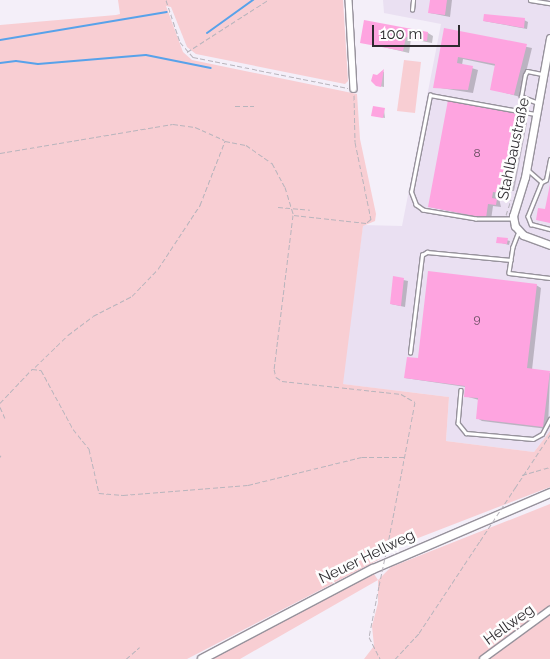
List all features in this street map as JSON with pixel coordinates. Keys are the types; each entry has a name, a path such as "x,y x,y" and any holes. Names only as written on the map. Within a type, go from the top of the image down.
{"main road":[{"name":"Neuer Hellweg","path":"202,659 373,569 550,493"}],"street":[{"path":"349,0 354,89"},
{"name":"Stahlbaustraße","path":"519,232 513,219 526,169 546,71 550,38"},
{"path":"519,232 550,245"},
{"name":"Hellweg","path":"483,659 550,610"}],"lane":[{"path":"412,10 413,0"},
{"path":"530,0 550,3"},
{"path":"538,104 523,100 521,97 524,75 528,71 546,71"},
{"path":"513,219 476,219 423,210 416,205 411,192 430,95 537,114"},
{"path":"550,159 546,180 542,182 528,216 531,224 550,229"},
{"path":"526,169 542,182"},
{"path":"519,232 509,273 550,278"},
{"path":"410,353 422,255 427,252 511,260"},
{"path":"461,390 458,423 466,433 533,439 542,434 550,419"}],"path":[{"path":"166,0 180,42 187,52 218,63 354,89 355,142 371,219 366,223 293,215"},
{"path":"187,52 268,0"},
{"path":"235,106 254,106"},
{"path":"0,153 173,124 195,127 225,141 246,145 272,163 292,208 293,215 274,351 275,375 282,381 401,394 411,399 416,408 369,637 380,659"},
{"path":"0,403 68,335 93,316 132,296 158,270 200,205 225,141"},
{"path":"278,207 310,210"},
{"path":"35,368 41,370 73,429 89,449 99,493 123,495 248,485 362,457 406,457"},
{"path":"0,407 5,418"},
{"path":"395,659 419,634 550,435"},
{"path":"522,475 550,467"},
{"path":"126,659 140,647"},
{"path":"374,659 377,656"}],"shaded area":[{"path":"118,0 343,0 348,81 345,84 196,54 187,47 171,7 166,6 183,52 192,60 357,94 360,139 376,214 375,221 363,226 343,384 449,397 446,441 534,452 550,431 550,487 382,552 380,559 187,659 0,659 0,25 116,15 120,14"},
{"path":"383,0 550,0 550,431 534,452 446,441 449,397 342,384 363,225 402,226 441,24 384,13"},
{"path":"404,60 421,62 415,113 397,111"},
{"path":"550,504 550,659 364,659 374,646 372,626 378,603 378,580 391,567"},
{"path":"374,574 378,580 240,659 212,659"}],"building":[{"path":"430,0 447,0 445,15 428,13"},
{"path":"484,14 525,18 524,28 483,21"},
{"path":"364,20 428,32 427,41 406,37 403,51 360,43"},
{"path":"444,28 527,44 514,95 490,90 495,64 458,57 457,63 473,66 468,90 433,88"},
{"path":"384,69 381,87 376,86 371,81 373,74 377,75"},
{"path":"448,100 519,113 518,118 522,119 509,189 506,189 505,194 493,192 492,198 497,199 496,205 488,204 486,218 428,207"},
{"path":"373,106 385,108 383,118 371,116"},
{"path":"550,184 550,223 536,220 538,208 545,209"},
{"path":"497,237 508,238 507,244 496,243"},
{"path":"428,271 537,284 527,368 550,371 543,427 476,419 478,398 464,397 465,386 404,378 407,357 418,358"},
{"path":"393,276 404,278 401,306 390,304"}],"waterway":[{"path":"207,33 253,0"},
{"path":"0,40 167,12"},
{"path":"0,63 16,61 38,64 146,55 211,68"}]}
